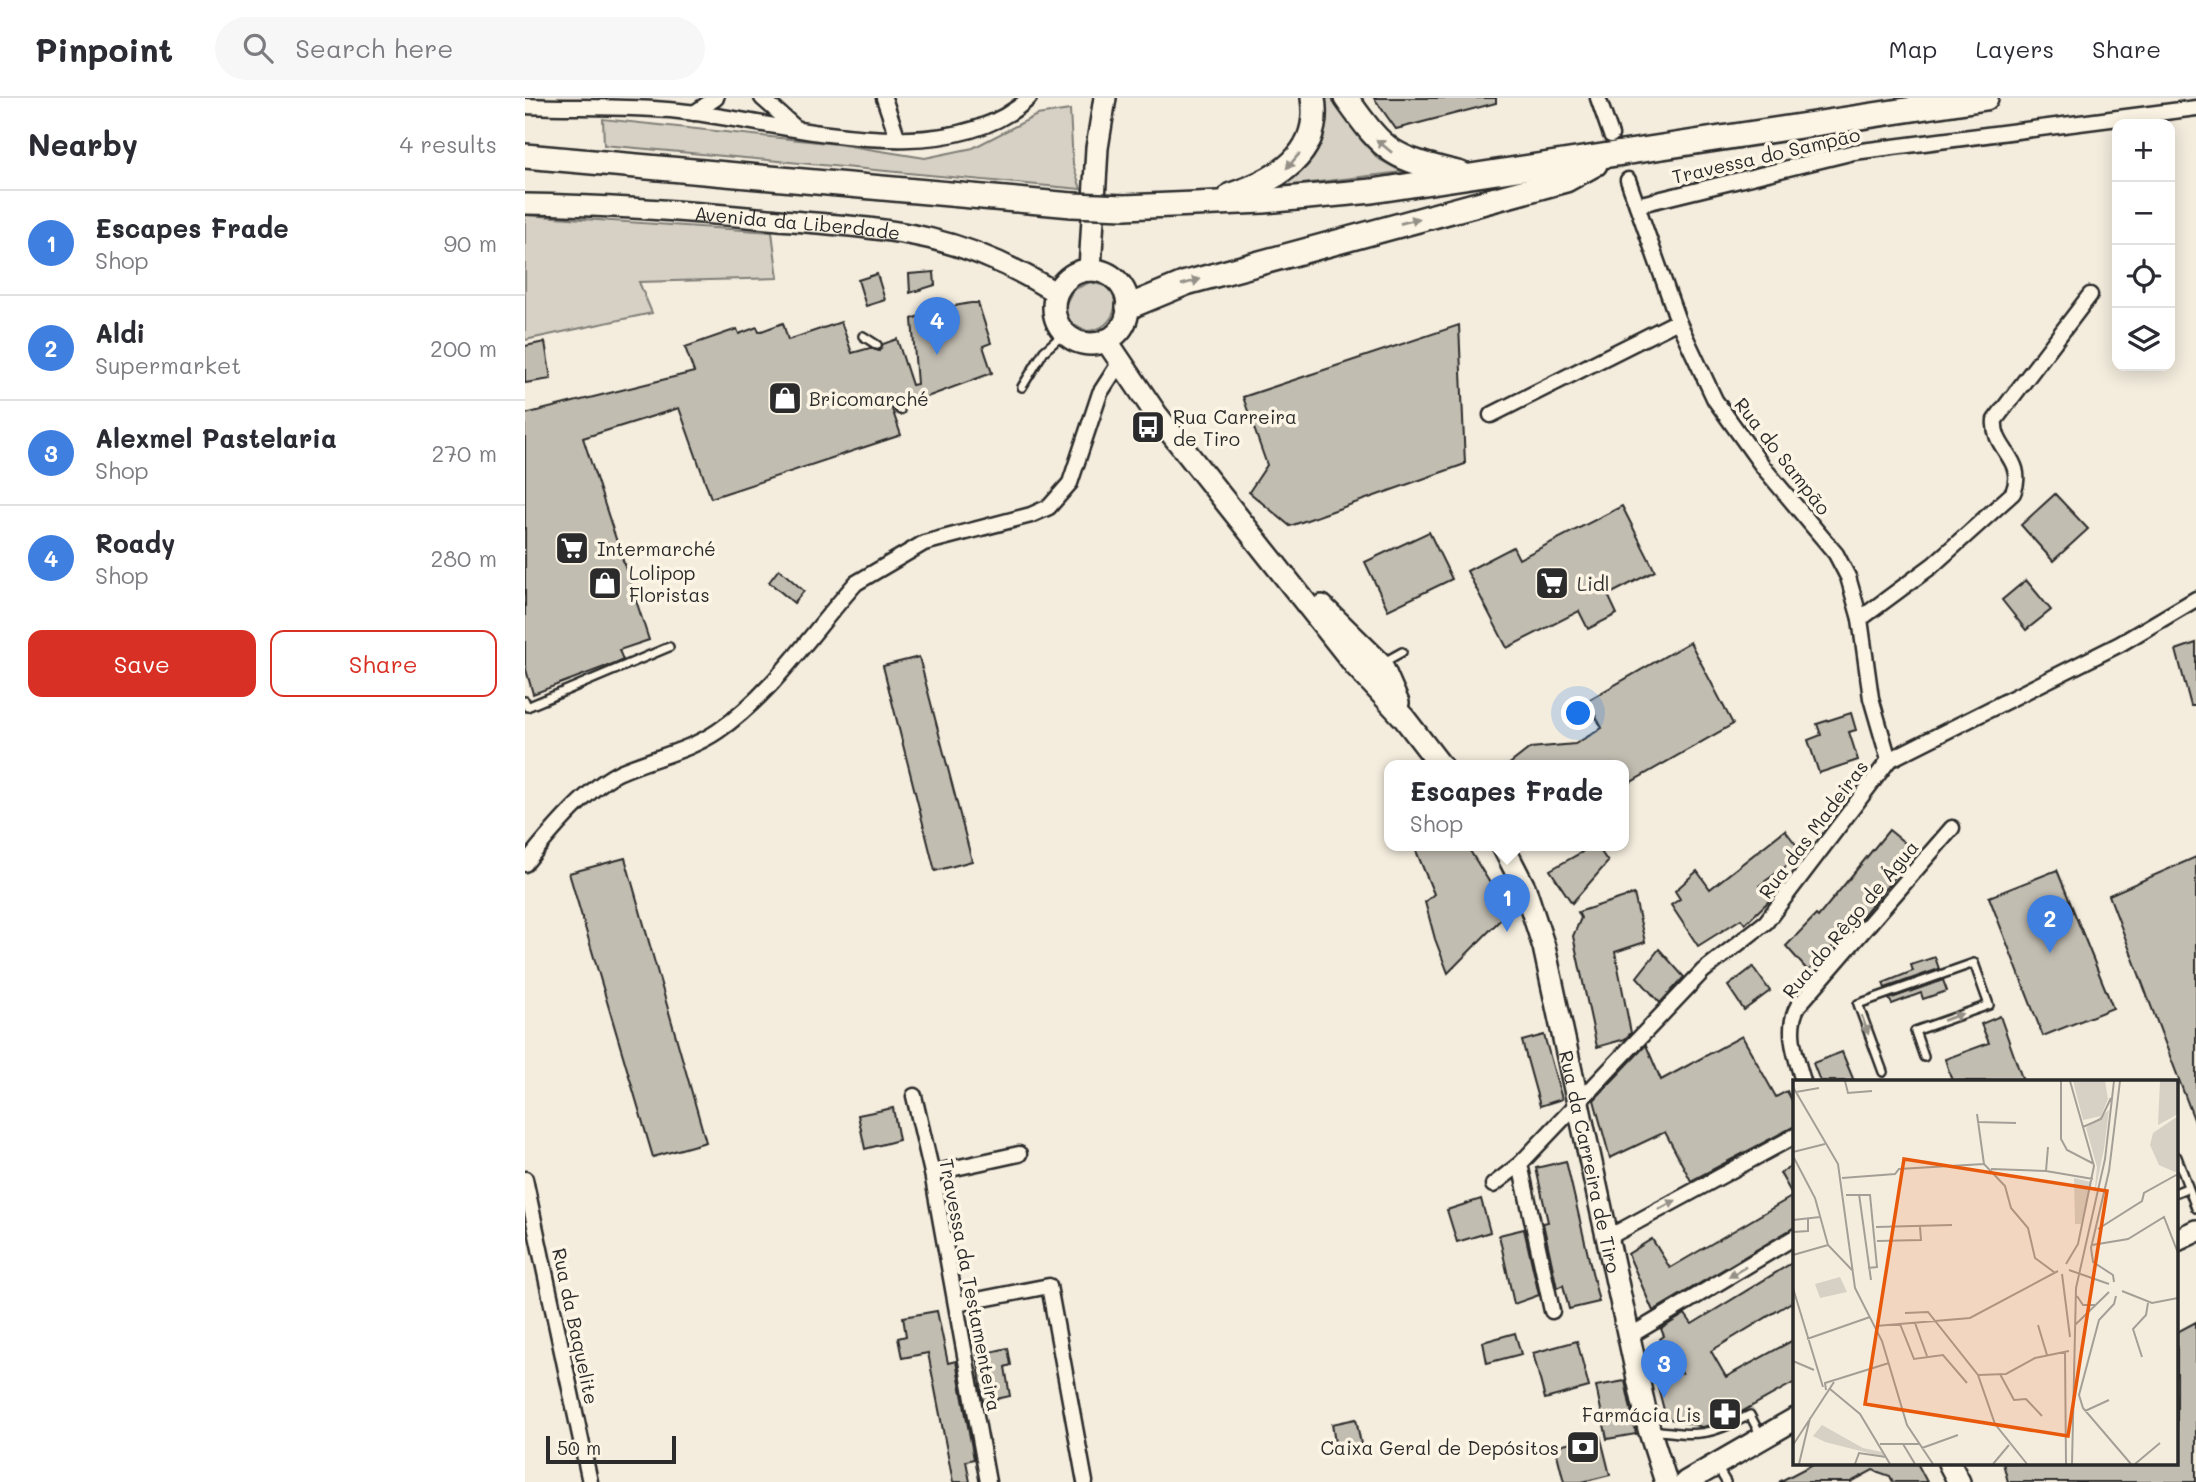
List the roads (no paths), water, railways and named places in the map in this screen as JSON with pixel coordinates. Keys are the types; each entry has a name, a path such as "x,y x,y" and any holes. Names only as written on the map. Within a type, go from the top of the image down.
{"main road":[{"path":"1090,270 1097,148 1105,98"},
{"path":"1202,205 1269,181 1289,167 1308,138 1313,98"},
{"path":"1346,98 1379,143 1394,154 1470,177"},
{"path":"525,156 1072,205 1202,205 1325,197 1470,177 1610,146 1986,98"},
{"path":"1128,307 1186,283 1566,180 1610,146"},
{"path":"1090,270 1100,271 1117,281 1123,289 1128,307 1124,323 1106,340 1089,344 1065,333 1055,314 1056,293 1066,279 1090,270"},
{"path":"1106,340 1156,414 1303,596 1355,665 1404,718 1436,760"},
{"path":"1303,596 1334,616 1381,664 1404,718"},
{"path":"1355,665 1371,668 1381,664"},
{"name":"Rua da Carreira de Tiro","path":"1506,851 1525,889 1537,923 1649,1429 1666,1482"},
{"path":"2179,1239 2196,1231"},
{"path":"1686,1482 1761,1436 1793,1420"},
{"path":"1950,1464 1959,1482"}],"street":[{"path":"694,113 716,98"},
{"path":"762,98 797,128"},
{"path":"884,98 898,139"},
{"path":"525,106 694,113 797,128 922,140 987,126 1013,114 1029,98"},
{"path":"1598,98 1610,146"},
{"name":"Travessa do Sampão","path":"1637,205 1854,152 2196,107"},
{"name":"Rua do Sampão","path":"1627,180 1678,321 1715,400 1763,467 1836,554 1848,577 1860,619 1871,698 1889,760"},
{"name":"Avenida da Liberdade","path":"525,204 658,208 910,232 991,256 1056,293"},
{"path":"1860,619 1933,565 2013,493 2019,479 2016,467 1997,435 1996,420 2090,295"},
{"path":"1491,415 1678,321"},
{"path":"525,864 601,783 618,773 694,743 736,717 789,664 850,589 868,574 923,543 1031,515 1049,507 1070,483 1100,393 1120,362"},
{"name":"Rua das Madeiras","path":"1493,1185 1520,1164 1703,971 1766,922 1889,760 2120,644 2196,599"},
{"name":"Rua do Rêgo de Água","path":"1803,1080 1792,1033 1792,1017 1798,1006 1952,828"},
{"name":"Travessa da Testamenteira","path":"914,1096 932,1173 988,1482"},
{"path":"1607,1238 1793,1137"},
{"path":"932,1173 1019,1154"},
{"path":"1520,1164 1552,1311"},
{"name":"Rua da Baquelite","path":"525,1179 590,1482"},
{"path":"1629,1337 1793,1238"},
{"path":"957,1304 1049,1286 1085,1482"}],"lane":[{"path":"1022,387 1044,351 1065,333"},
{"path":"863,336 877,345"},
{"path":"525,701 527,708 669,647"},
{"path":"1381,664 1402,652"},
{"path":"1883,1072 1858,1004 1974,963 1989,1005 1915,1031 1924,1058"},
{"path":"2179,1163 2196,1208"},
{"path":"2179,1191 2187,1188"},
{"path":"1649,1429 1697,1435 1713,1433 1750,1415 1761,1436"},
{"path":"1716,1463 1726,1482"}],"tunnel":[{"path":"1611,135 1628,180"}],"place":[{"name":"Roady","path":"937,355"},
{"name":"Bricomarché","path":"785,398"},
{"name":"Rua Carreira de Tiro","path":"1148,427"},
{"name":"Intermarché","path":"572,548"},
{"name":"Lolipop Floristas","path":"605,583"},
{"name":"Lidl","path":"1552,583"},
{"name":"Escapes Frade","path":"1507,932"},
{"name":"Aldi","path":"2050,953"},
{"name":"Alexmel Pastelaria","path":"1664,1398"},
{"name":"Farmácia Lis","path":"1725,1414"},
{"name":"Caixa Geral de Depósitos","path":"1583,1447"}]}
